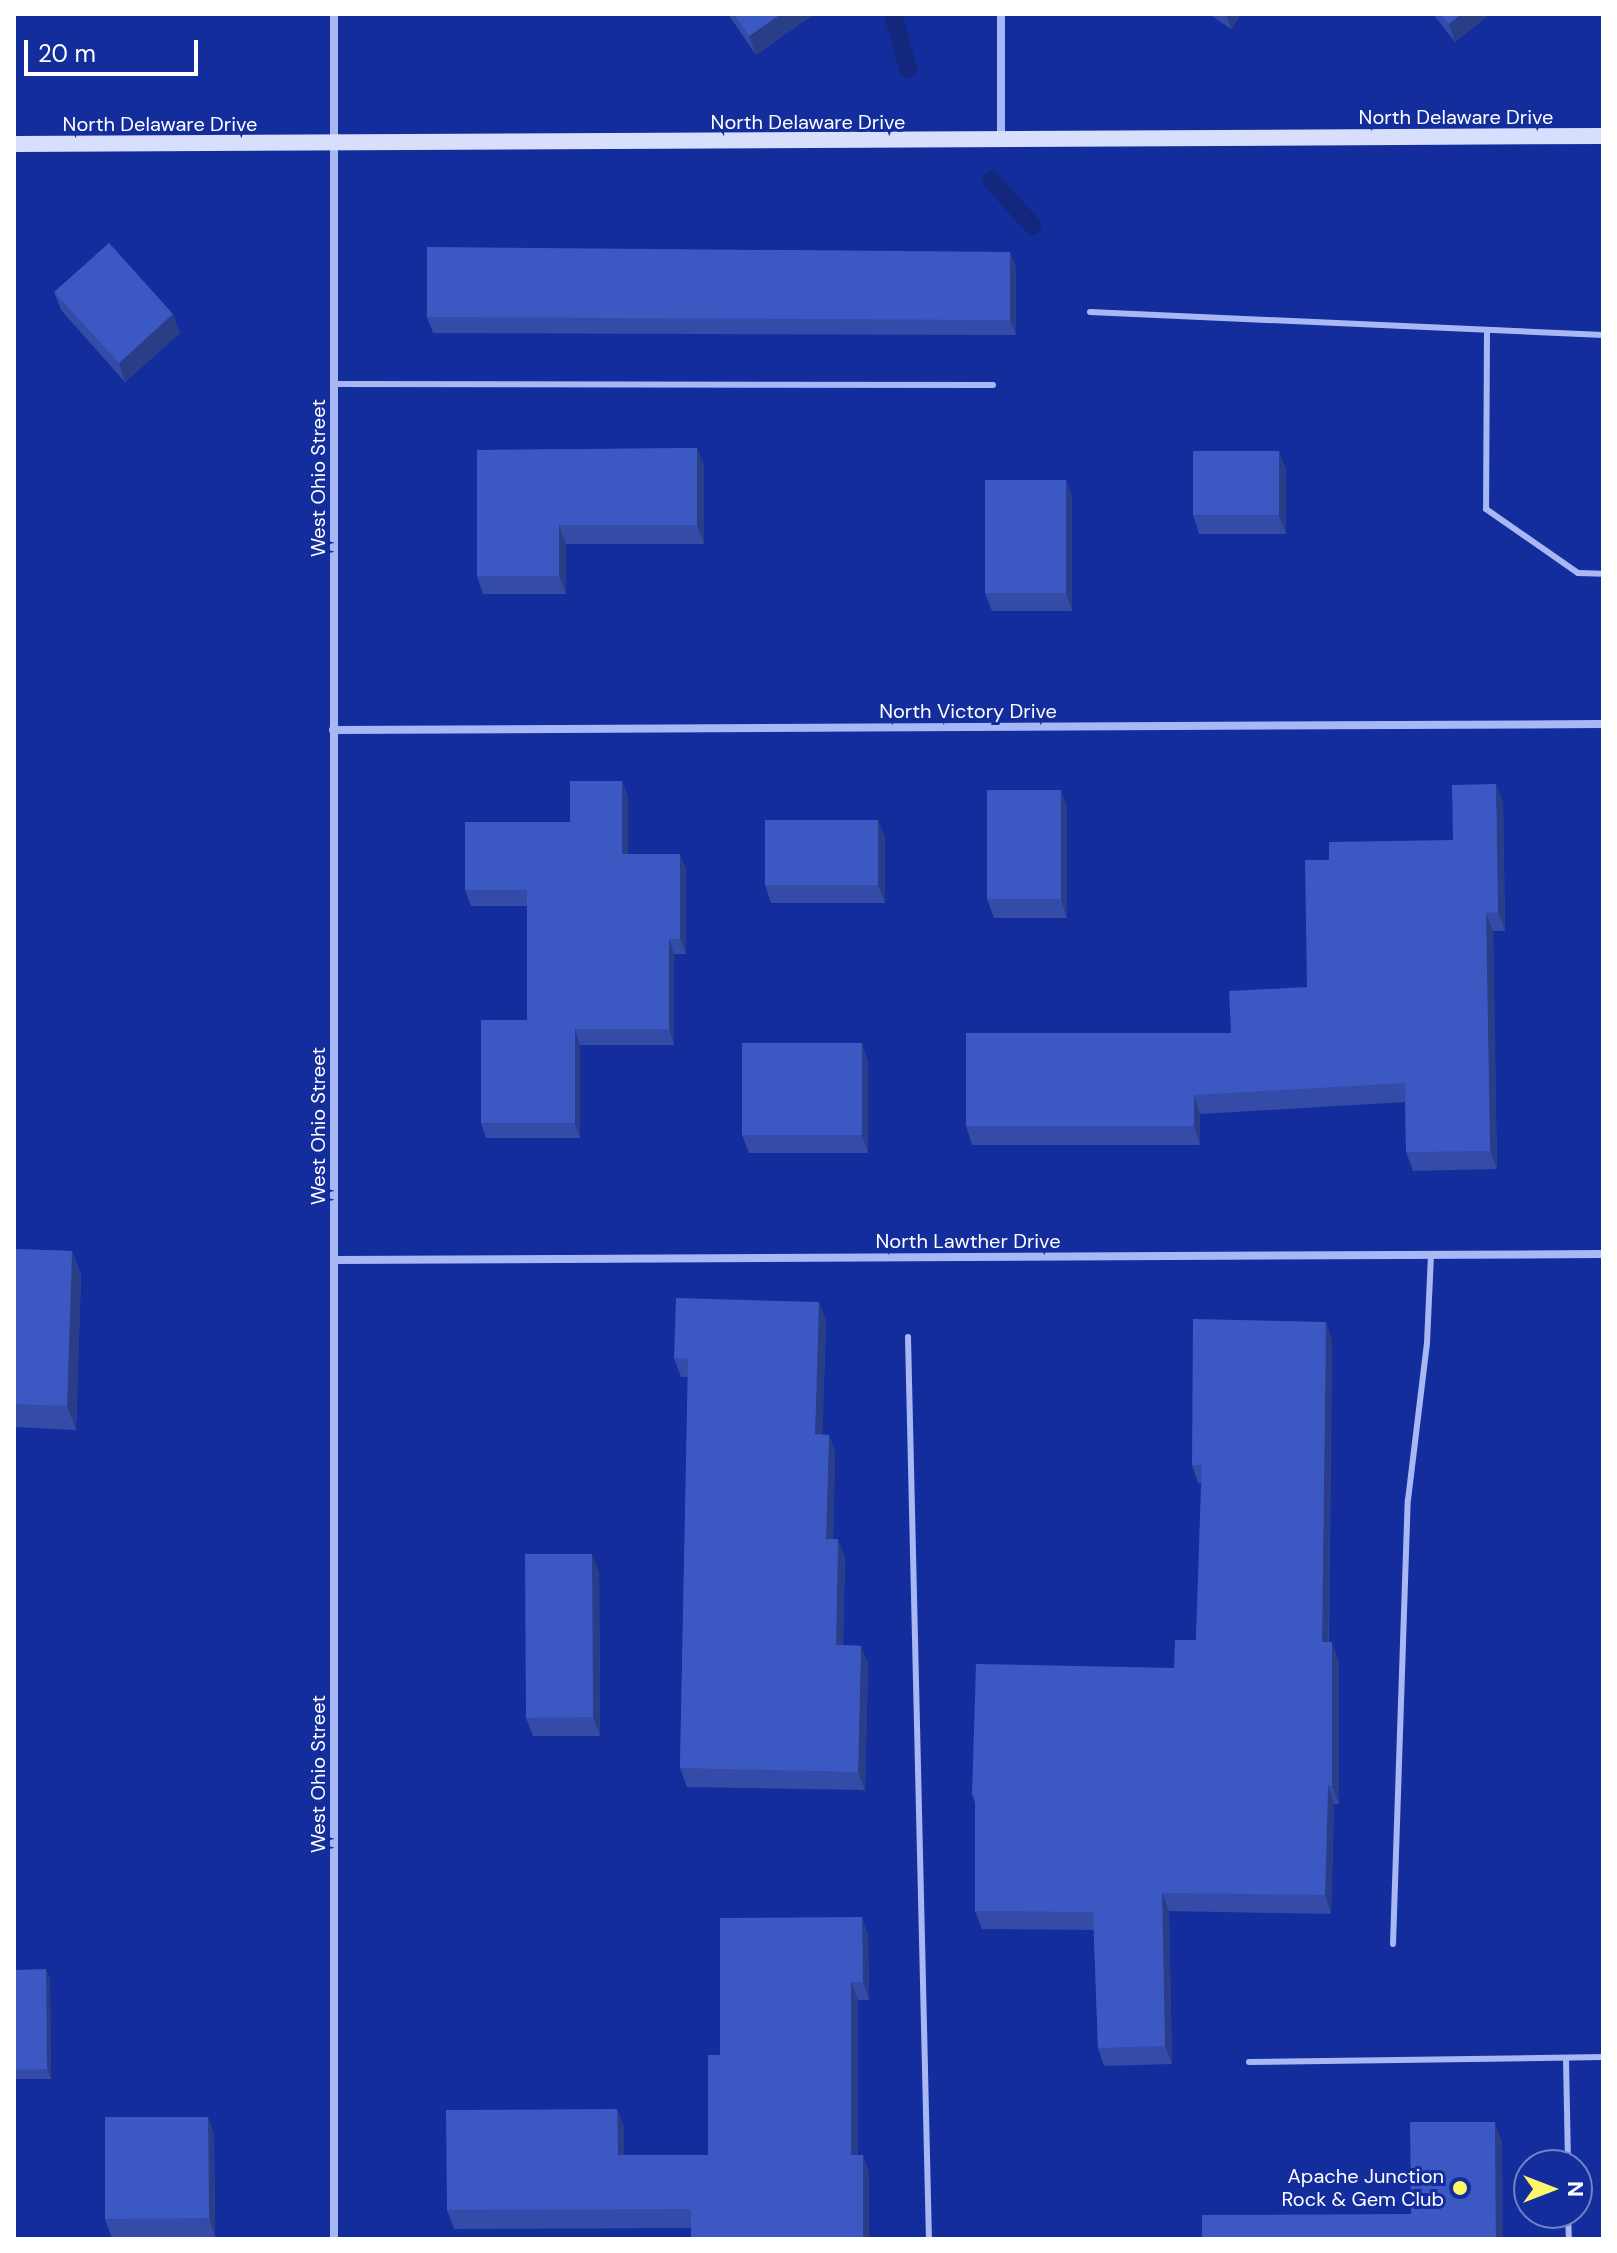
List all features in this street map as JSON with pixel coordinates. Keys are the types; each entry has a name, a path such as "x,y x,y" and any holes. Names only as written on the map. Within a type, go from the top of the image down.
{"street":[{"name":"West Ohio Street","path":"334,14 334,2239"},
{"path":"1001,14 1001,141"},
{"name":"North Delaware Drive","path":"14,144 1603,136"},
{"name":"North Victory Drive","path":"333,730 1603,724"},
{"name":"North Lawther Drive","path":"334,1260 1603,1254"}],"lane":[{"path":"1090,312 1603,335"},
{"path":"1487,330 1486,509 1578,573 1603,574"},
{"path":"334,384 993,385"},
{"path":"1393,1944 1408,1500 1427,1343 1431,1255"},
{"path":"908,1337 929,2239"},
{"path":"1249,2062 1603,2057"},
{"path":"1566,2058 1568,2149"}],"building":[{"path":"734,14 781,14 749,36"},
{"path":"1441,14 1461,14 1449,24"},
{"path":"109,243 173,314 119,363 54,292"},
{"path":"427,247 1010,252 1010,320 427,317"},
{"path":"697,448 697,525 559,525 559,576 477,576 477,450"},
{"path":"1193,451 1279,451 1279,515 1193,515"},
{"path":"985,480 1066,480 1066,593 985,593"},
{"path":"570,781 622,781 622,854 680,854 680,939 669,939 669,1029 575,1029 575,1123 481,1123 481,1020 527,1020 527,890 465,890 465,822 570,822"},
{"path":"1496,784 1498,912 1486,913 1490,1151 1406,1152 1405,1083 1194,1095 1194,1126 966,1126 966,1033 1231,1033 1229,991 1307,987 1305,860 1329,860 1329,842 1453,840 1452,785"},
{"path":"987,790 1061,790 1061,899 987,899"},
{"path":"765,820 878,820 878,885 765,885"},
{"path":"742,1043 862,1043 862,1135 742,1135"},
{"path":"14,1249 72,1251 67,1406 14,1404"},
{"path":"676,1298 819,1302 815,1434 829,1435 826,1539 838,1539 836,1645 861,1646 858,1772 680,1768 688,1359 674,1358"},
{"path":"1193,1319 1326,1322 1322,1642 1332,1642 1332,1786 1328,1785 1325,1895 1162,1893 1165,2046 1098,2048 1093,1912 975,1911 975,1795 972,1795 976,1664 1174,1668 1175,1640 1196,1640 1202,1465 1192,1465"},
{"path":"525,1554 592,1554 593,1717 526,1718"},
{"path":"862,1917 863,1982 851,1982 851,2155 863,2155 863,2239 691,2239 691,2209 447,2210 446,2110 617,2109 618,2155 708,2155 708,2055 720,2055 720,1918"},
{"path":"46,1969 47,2069 14,2070 14,1970"},
{"path":"105,2117 208,2117 209,2218 105,2219"},
{"path":"1410,2122 1495,2122 1496,2239 1202,2239 1202,2215 1411,2214"}],"waterway":[{"path":"893,14 908,69"},
{"path":"991,180 1033,226"}],"place":[{"name":"Apache Junction Rock & Gem Club","path":"1460,2188"}]}
